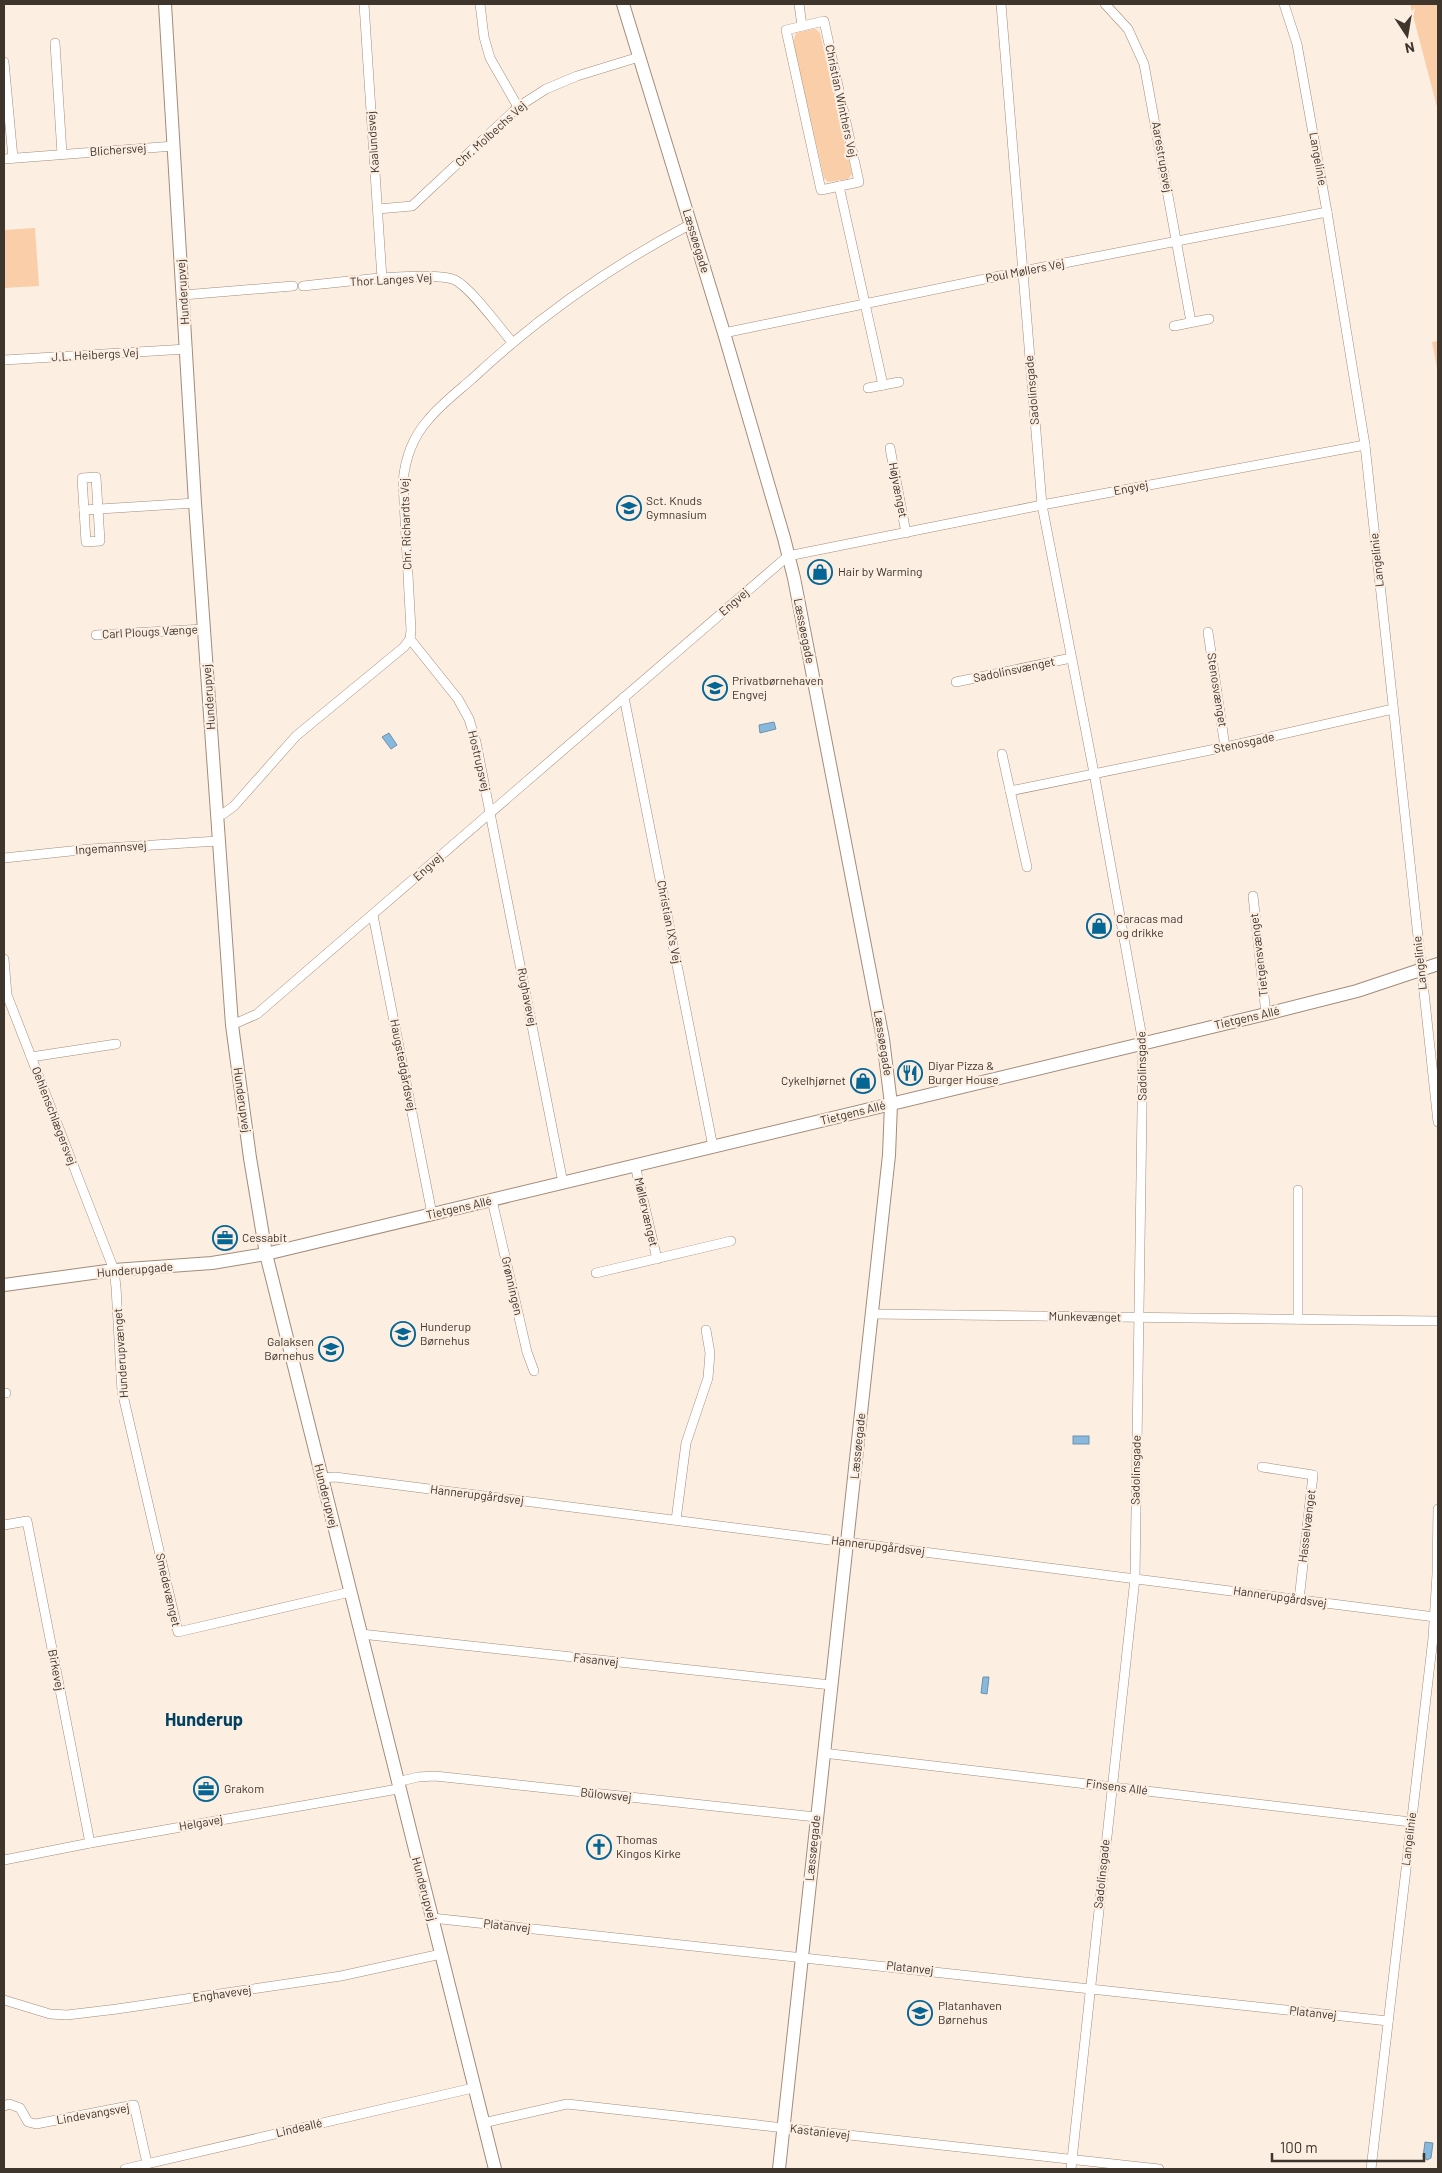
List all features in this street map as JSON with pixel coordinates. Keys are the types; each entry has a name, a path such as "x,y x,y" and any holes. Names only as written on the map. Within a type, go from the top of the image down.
{"street":[{"name":"Hunderupvej","path":"165,4 216,814 232,1025 248,1149 266,1254 397,1785 495,2169"},
{"name":"Kaalundsvej","path":"364,4 382,280"},
{"path":"480,4 484,37 490,58 518,108"},
{"name":"Læssøegade","path":"624,4 724,333 788,556 882,1030 891,1104 889,1155 848,1542 782,2127 779,2169"},
{"path":"799,4 802,26 786,30 821,190 839,186 883,385"},
{"name":"Sadolinsgade","path":"1001,4 1042,505 1094,773 1143,1043 1135,1578 1071,2165"},
{"name":"Aarestrupsvej","path":"1105,4 1128,29 1144,64 1191,322"},
{"name":"Langelinie","path":"1284,4 1297,44 1327,212 1364,445 1438,1122"},
{"name":"Christian Winthers Vej","path":"802,26 824,22 859,182 839,186"},
{"path":"54,43 62,154"},
{"name":"Chr. Molbechs Vej","path":"378,209 412,206 518,108 546,89 577,76 640,57"},
{"name":"Blichersvej","path":"4,62 9,159 174,146"},
{"name":"Poul Møllers Vej","path":"724,333 1022,271 1327,212"},
{"name":"Chr. Richardts Vej","path":"410,639 403,482 409,451 427,420 512,342 577,292 633,256 691,224"},
{"name":"Thor Langes Vej","path":"183,295 418,277 442,277 455,280 469,292 512,342"},
{"path":"1174,326 1209,319"},
{"name":"J.L. Heibergs Vej","path":"4,360 186,349"},
{"path":"868,388 899,382"},
{"name":"Engvej","path":"232,1025 257,1014 788,556 1042,505 1364,445"},
{"name":"Højvænget","path":"890,448 906,533"},
{"path":"96,477 98,509 100,541 86,542 82,478 96,477"},
{"path":"84,510 195,503"},
{"name":"Carl Plougs Vænge","path":"96,635 204,629"},
{"name":"Stenosvænget","path":"1208,632 1226,747"},
{"path":"216,814 223,814 241,800 296,736 404,647 410,639"},
{"name":"Hostrupsvej","path":"410,639 458,699 469,719 476,742 490,812"},
{"name":"Sadolinsvænget","path":"956,682 1071,658"},
{"name":"Christian IX's Vej","path":"624,697 713,1147"},
{"name":"Stenosgade","path":"1094,773 1226,747 1393,709"},
{"path":"1002,754 1026,867"},
{"path":"1010,791 1094,773"},
{"name":"Rughavevej","path":"490,812 563,1183"},
{"name":"Ingemannsvej","path":"4,858 90,849 218,841"},
{"name":"Tietgensvænget","path":"1253,896 1266,1014"},
{"name":"Haugstedgårdsvej","path":"374,915 432,1214"},
{"name":"Oehlenschlægersvej","path":"4,959 6,996 114,1270"},
{"name":"Tietgens Allé","path":"266,1254 1266,1014 1357,991 1438,964"},
{"path":"31,1057 116,1044"},
{"name":"Møllervænget","path":"635,1165 657,1259"},
{"path":"1298,1190 1298,1319"},
{"name":"Grønningen","path":"492,1200 527,1352 534,1371"},
{"name":"Møllervænget","path":"596,1273 731,1241"},
{"name":"Hunderupgade","path":"4,1285 114,1270 212,1263 266,1254"},
{"name":"Hunderupvænget","path":"114,1270 122,1391 132,1435"},
{"name":"Munkevænget","path":"872,1314 1438,1321"},
{"path":"676,1520 686,1444 708,1378 710,1354 706,1330"},
{"name":"Smedevænget","path":"132,1435 178,1632 350,1592"},
{"name":"Hasselvænget","path":"1262,1467 1313,1475 1299,1600"},
{"name":"Hannerupgårdsvej","path":"322,1478 335,1477 1435,1617"},
{"name":"Langelinie","path":"1371,2169 1435,1617 1438,1509"},
{"name":"Birkevej","path":"4,1525 27,1521 90,1843"},
{"name":"Fasanvej","path":"360,1634 831,1685"},
{"name":"Finsens Allé","path":"823,1753 1411,1822"},
{"name":"Bülowsvej","path":"397,1785 418,1777 435,1776 816,1818"},
{"name":"Helgavej","path":"4,1860 397,1785"},
{"name":"Platanvej","path":"432,1918 1388,2021"},
{"name":"Enghavevej","path":"4,2000 50,2014 67,2015 341,1976 441,1954"},
{"name":"Lindeallé","path":"125,2169 473,2088"},
{"name":"Lindevangsvej","path":"4,2106 9,2104 20,2108 28,2122 36,2124 134,2105 148,2163"},
{"name":"Kastanievej","path":"483,2122 567,2104 782,2127 1071,2165 1159,2169"}],"shaded area":[{"path":"1410,4 1438,4 1438,111"},
{"path":"813,29 820,33 852,174 848,179 828,182 824,178 793,42 796,33"},
{"path":"35,228 39,286 4,288 4,230"},
{"path":"1438,341 1438,373 1432,342"}],"water":[{"path":"774,722 776,729 760,733 759,725"},
{"path":"389,733 397,745 391,749 382,737"},
{"path":"1073,1436 1089,1436 1089,1444 1073,1444"},
{"path":"983,1677 989,1677 987,1694 981,1693"},
{"path":"1425,2142 1433,2143 1431,2158 1427,2160 1423,2157"}],"place":[{"name":"Sct. Knuds Gymnasium","path":"629,508"},
{"name":"Hair by Warming","path":"820,572"},
{"name":"Privatbørnehaven Engvej","path":"715,688"},
{"name":"Caracas mad og drikke","path":"1099,926"},
{"name":"Diyar Pizza & Burger House","path":"910,1073"},
{"name":"Cykelhjørnet","path":"863,1081"},
{"name":"Cessabit","path":"225,1238"},
{"name":"Hunderup Børnehus","path":"403,1334"},
{"name":"Galaksen Børnehus","path":"331,1349"},
{"name":"Grakom","path":"206,1789"},
{"name":"Thomas Kingos Kirke","path":"599,1847"},
{"name":"Platanhaven Børnehus","path":"920,2013"}],"district":[{"name":"Hunderup","path":"204,1720"}]}
